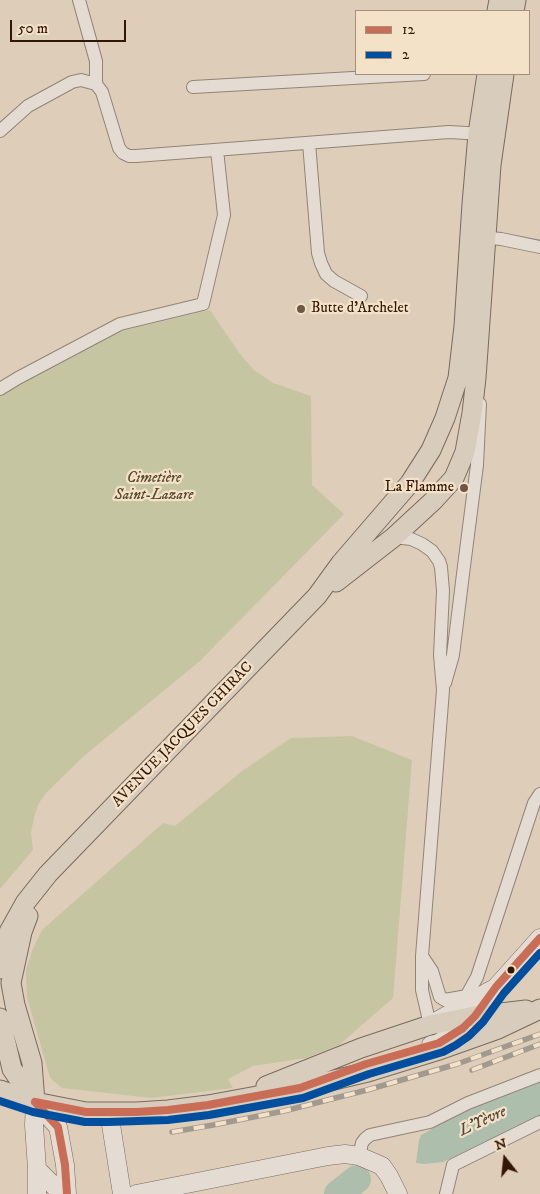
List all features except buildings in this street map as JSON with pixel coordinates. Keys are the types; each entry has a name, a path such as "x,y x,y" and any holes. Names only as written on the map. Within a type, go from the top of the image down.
{"main road":[{"path":"477,237 486,135 496,75"},
{"name":"AVENUE JACQUES CHIRAC","path":"317,596 394,537 434,500 454,478 465,452 476,378 480,327 477,237"},
{"name":"AVENUE JACQUES CHIRAC","path":"35,1102 32,1063 3,968 5,941 10,930 25,903 48,874 317,596 341,563 410,483 431,450 445,418 458,378 477,237"},
{"path":"226,1102 361,1048 430,1025 468,1006 540,1009"},
{"path":"0,1090 35,1102 86,1112 168,1110 226,1102 300,1088 368,1072 436,1052 498,1029 540,1009"},
{"path":"0,1018 12,1069 35,1102"},
{"path":"0,1104 35,1102"}],"street":[{"path":"79,0 96,61 96,84 106,102 119,148 129,156 449,132 470,132 486,135"},
{"path":"193,87 406,75"},
{"path":"0,131 28,106 72,82 81,80 96,84"},
{"path":"309,143 318,253 321,263 326,274 334,281 361,296"},
{"path":"0,389 120,324 203,304 224,215 216,150"},
{"path":"477,237 501,239 540,247"},
{"path":"443,690 454,655 477,465 481,407 476,378"},
{"path":"394,537 412,539 422,544 432,552 441,567 440,654 443,690 422,956 422,990 430,1025"},
{"path":"442,591 461,592"},
{"path":"300,1088 366,1064 439,1043 463,1028 468,1006 534,803 540,794"},
{"path":"422,956 432,971 440,997 468,1006 496,987 540,938"},
{"path":"424,1001 440,997"},
{"path":"359,1156 362,1143 370,1135 430,1122 468,1103 540,1075"},
{"path":"35,1102 36,1194"},
{"path":"35,1102 58,1127 65,1166 64,1191"},
{"path":"109,1112 120,1186"},
{"path":"446,1194 453,1165 540,1122"},
{"path":"136,1194 345,1154 359,1156 382,1166 398,1194"},
{"path":"37,1169 64,1191"}],"green space":[{"name":"Cimetière Saint-Lazare","path":"210,310 240,354 254,370 273,383 311,396 312,485 344,514 200,661 84,756 47,792 39,803 34,817 31,833 33,850 0,889 0,395 47,368 122,331"},
{"path":"352,736 412,760 393,998 339,1045 306,1058 253,1066 228,1079 233,1088 151,1098 62,1088 50,1078 27,997 26,970 33,948 42,930 163,823 175,826 242,771 291,738"}],"water":[{"path":"540,1080 540,1115 443,1162 416,1163 421,1135 470,1108"}],"waterway":[{"name":"L'Yèvre","path":"338,1194 357,1179"}],"railway":[{"path":"172,1132 284,1111 367,1090 457,1064 540,1034"},
{"path":"472,1070 540,1044"}],"transit line":[{"name":"12","path":"35,1102 86,1112 137,1112 208,1105 300,1088 366,1064 439,1043 463,1028 475,1016 496,987 540,938"},
{"name":"2","path":"0,1101 33,1112 85,1122 109,1122 168,1120 209,1115 303,1098 369,1074 443,1052 456,1045 469,1036 483,1022 504,993 540,953"},
{"name":"12","path":"35,1102 58,1127 65,1165 67,1194"}],"place":[{"name":"Butte d'Archelet","path":"301,309"},
{"name":"La Flamme","path":"464,488"}]}
